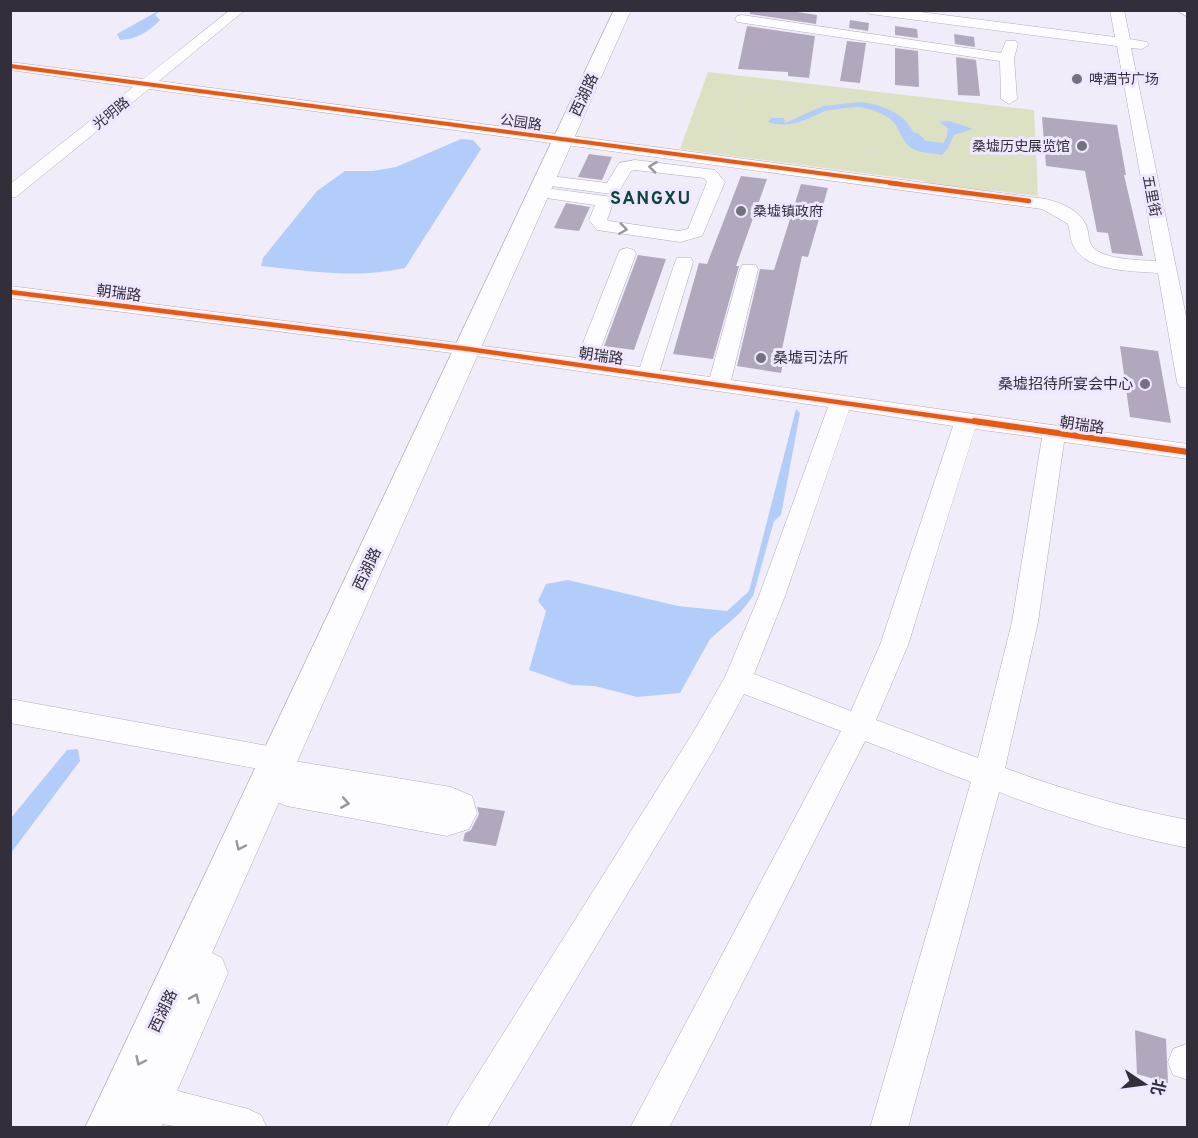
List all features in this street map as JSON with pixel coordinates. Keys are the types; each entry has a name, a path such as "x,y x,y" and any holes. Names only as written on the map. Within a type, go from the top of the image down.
{"main road":[{"name":"西湖路","path":"476,350 556,188 570,141 623,10"},
{"name":"西湖路","path":"142,1115 287,776 476,350 570,141 633,10"},
{"name":"西湖路","path":"109,1128 287,776"}],"street":[{"name":"光明路","path":"10,193 239,10"},
{"path":"870,10 1142,45"},
{"name":"五里街","path":"1117,10 1188,382"},
{"path":"742,19 836,26 1007,58"},
{"path":"1009,99 1007,58 1016,29"},
{"name":"公园路","path":"10,66 1029,201 1046,204 1066,213 1077,224 1078,239 1086,252 1106,261 1166,268"},
{"path":"634,165 709,174 716,182 696,232 680,237 603,226 598,220 605,201 556,188 612,189 625,167 634,165"},
{"path":"584,366 627,254"},
{"path":"648,375 684,262"},
{"path":"719,385 749,269"},
{"name":"朝瑞路","path":"10,292 476,350 841,402 958,412 1054,433 1188,452"},
{"path":"465,1128 704,740 738,680 772,596 841,402"},
{"path":"649,1128 859,725 894,645 958,412"},
{"path":"889,1128 988,776 1025,622 1054,433"},
{"path":"738,680 859,725 906,746 1043,796 1152,827 1188,834"},
{"path":"10,711 287,776"},
{"path":"142,1115 248,1128"}],"path":[{"path":"826,175 835,146 788,143 769,145 746,143 728,137 722,131 725,119 738,105 737,97 740,92 754,87 774,89 821,100 883,98 927,112 960,114 1002,123 1017,132 1020,159 1012,166 996,168 953,165 927,159 908,160 861,149 854,178"}],"green space":[{"path":"708,72 1034,110 1038,196 991,190 990,194 925,185 925,181 680,149"}],"water":[{"path":"160,11 155,15 160,20 151,28 137,36 120,40 117,34"},
{"path":"860,102 883,107 898,115 913,132 926,141 943,143 947,137 948,128 939,122 950,121 973,129 954,135 942,155 913,149 905,142 892,121 878,112 861,107 827,111 791,124 768,122 771,118 784,118 785,123 823,106"},
{"path":"461,139 473,140 481,149 405,268 351,274 261,266 263,258 317,191 345,171 373,171 396,167"},
{"path":"796,409 800,413 781,515 774,521 753,596 740,613 710,639 680,693 637,697 595,686 572,685 529,670 546,611 538,601 546,584 568,580 678,606 727,611 749,591"},
{"path":"78,749 80,761 11,853 11,818 67,750"}],"building":[{"path":"750,10 784,10 817,15 816,24 750,14"},
{"path":"850,20 869,23 868,31 849,28"},
{"path":"747,26 815,36 809,78 788,76 788,72 738,69"},
{"path":"895,26 917,29 918,38 895,35"},
{"path":"954,34 974,37 975,47 955,44"},
{"path":"847,41 866,43 860,83 840,81"},
{"path":"895,48 918,51 919,87 895,85"},
{"path":"956,57 976,60 980,96 958,95"},
{"path":"1042,117 1117,125 1126,175 1124,175 1143,256 1112,253 1108,233 1097,232 1085,171 1046,166"},
{"path":"589,154 612,157 602,180 578,177"},
{"path":"741,176 767,179 736,266 739,266 713,359 673,354 699,263 707,264"},
{"path":"801,184 828,188 808,257 802,256 782,349 786,349 781,373 737,366 760,269 774,270"},
{"path":"566,203 590,207 579,231 554,228"},
{"path":"638,255 666,259 634,350 604,346"},
{"name":"桑墟招待所宴会中心","path":"1120,346 1158,351 1171,423 1130,417"},
{"path":"477,807 505,811 496,846 463,841 465,833 471,830 479,814"},
{"path":"1135,1030 1166,1039 1168,1083 1137,1074"}],"cycle path":[{"path":"10,66 1029,201"},
{"path":"10,292 468,349 1188,452"}],"place":[{"name":"啤酒节广场","path":"1077,79"},
{"name":"桑墟历史展览馆","path":"1082,146"},
{"name":"桑墟镇政府","path":"741,211"},
{"name":"桑墟司法所","path":"761,358"},
{"name":"桑墟招待所宴会中心","path":"1145,384"}],"district":[{"name":"SANGXU","path":"651,198"}]}
